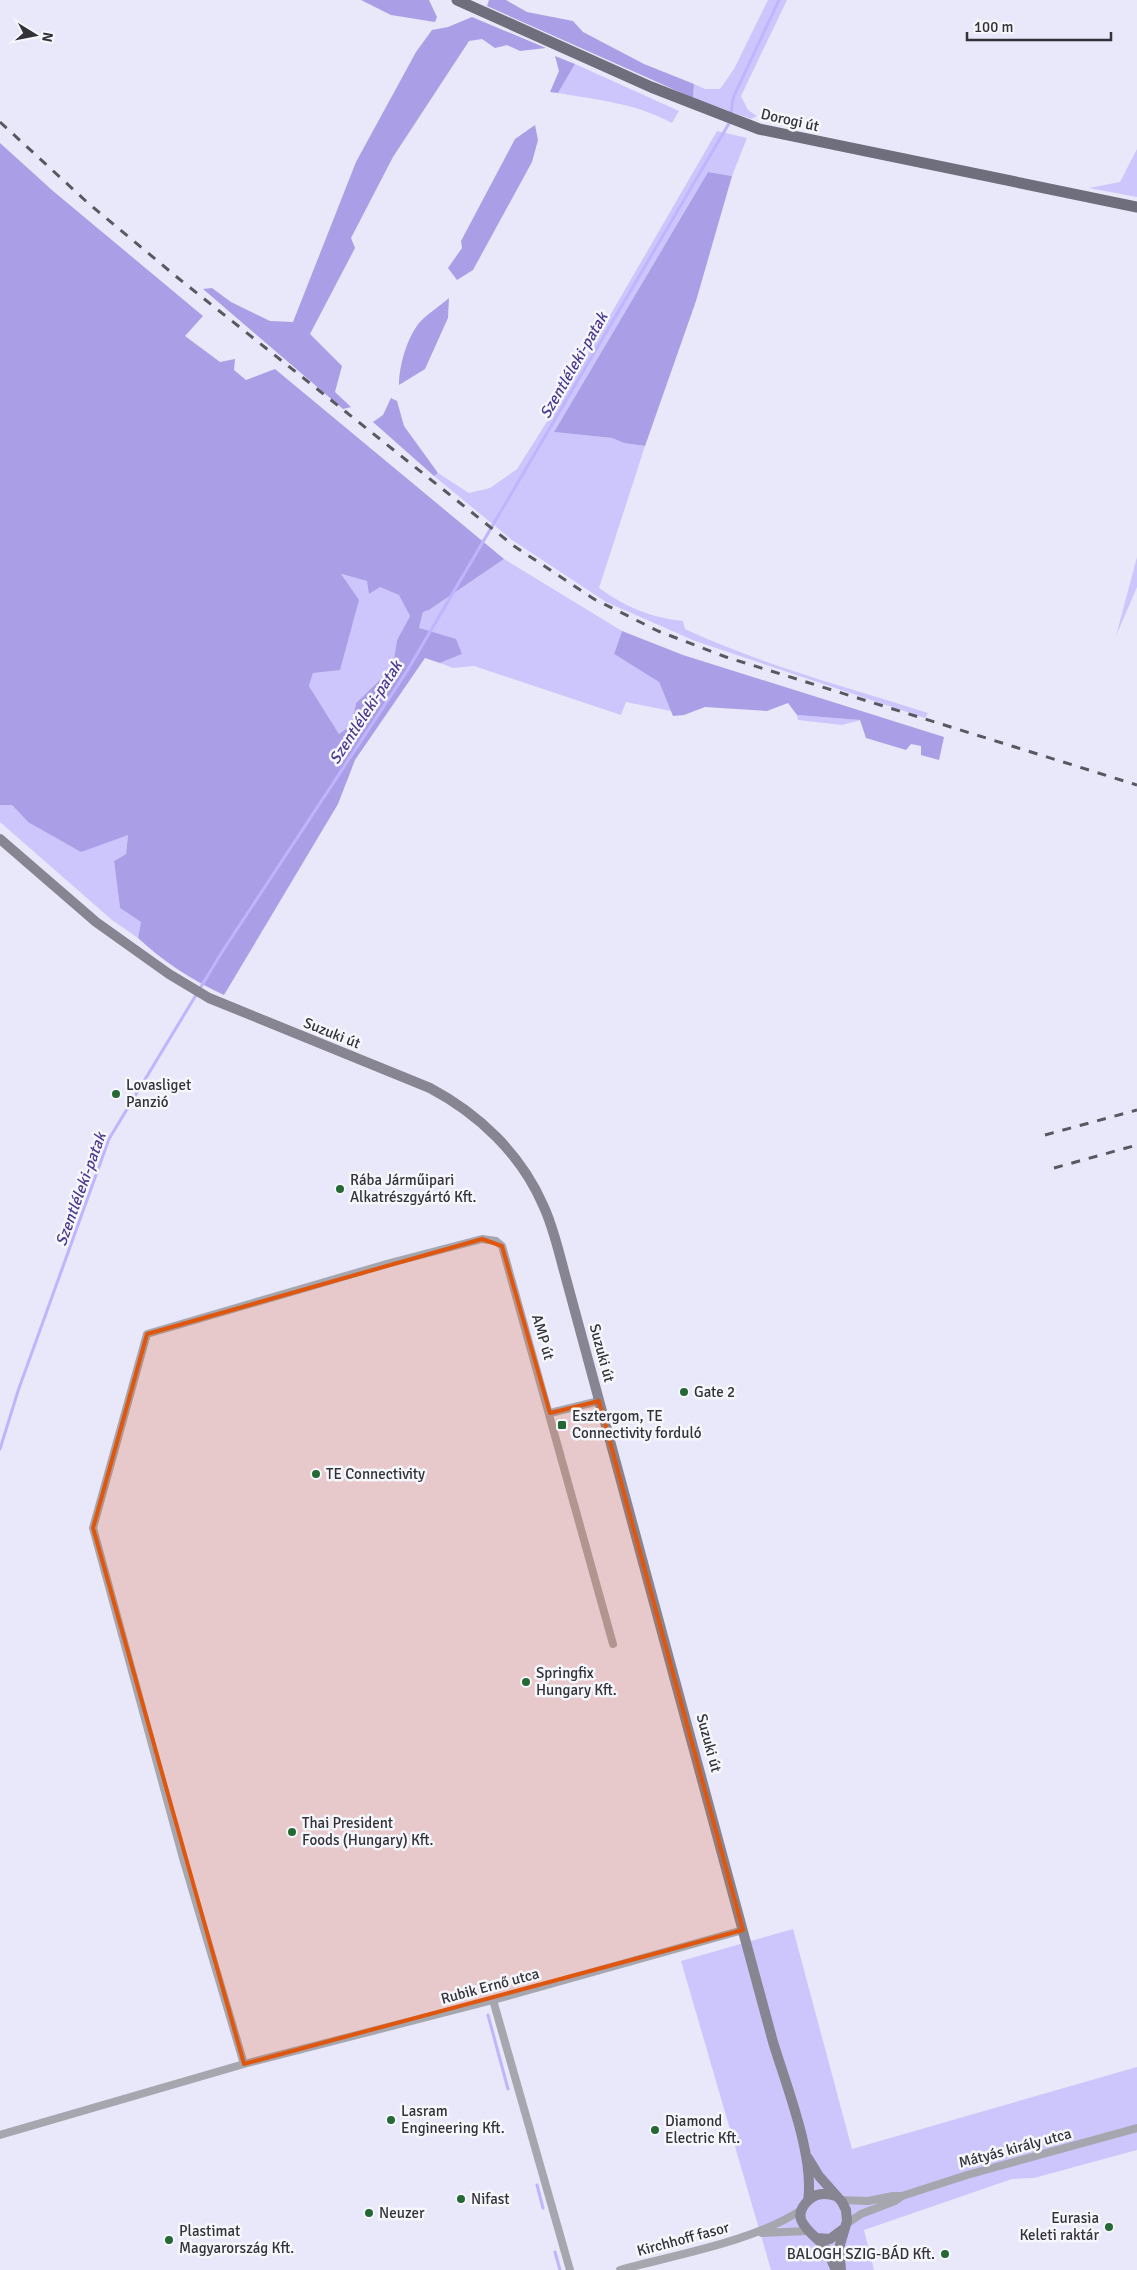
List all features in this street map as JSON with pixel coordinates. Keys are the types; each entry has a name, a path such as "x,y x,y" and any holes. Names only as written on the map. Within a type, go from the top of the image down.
{"main road":[{"name":"Dorogi út","path":"457,0 651,87 735,121 783,135 1137,207"},
{"name":"Suzuki út","path":"0,839 96,922 188,985 209,998 430,1088 462,1107 498,1139 526,1172 544,1207 600,1401 805,2153"},
{"path":"805,2153 819,2176 846,2210 839,2254 841,2270"},
{"path":"805,2153 810,2184 802,2220 807,2231 826,2248 836,2270"},
{"path":"805,2205 820,2194 838,2198"},
{"path":"817,2238 830,2238 844,2228"}],"street":[{"name":"AMP út","path":"244,2064 183,1858 93,1528 147,1334 367,1270 482,1239 496,1241 502,1246 613,1644"},
{"path":"550,1413 600,1401"},
{"name":"Rubik Ernő utca","path":"0,2136 244,2064 493,2000 743,1930"},
{"path":"493,2000 570,2270"},
{"name":"Mátyás király utca","path":"838,2198 868,2201 902,2196 968,2175 1137,2128"},
{"name":"Mátyás király utca","path":"844,2228 860,2214 895,2201 902,2196"},
{"name":"Kirchhoff fasor","path":"620,2270 753,2234 788,2219 805,2205"},
{"name":"Kirchhoff fasor","path":"753,2234 788,2230 807,2231"}],"highlighted area":[{"path":"482,1239 502,1246 550,1413 599,1401 743,1930 244,2064 93,1528 147,1334"}],"shaded area":[{"path":"361,0 429,0 437,17 435,22 391,15"},
{"path":"489,0 506,0 527,12 573,21 583,32 644,64 694,84 693,98 487,6"},
{"path":"768,0 787,0 741,96 748,110 757,116 751,119 693,98 694,84 705,89 720,89 734,69"},
{"path":"472,17 546,48 520,51 507,45 495,48 482,39 469,41 393,157 351,238 355,248 310,334 342,366 335,392 351,407 343,409 203,289 212,288 231,302 270,321 293,322 356,162 416,52 432,30 448,27"},
{"path":"555,56 575,64 558,93 550,92 559,71"},
{"path":"575,64 679,111 672,123 658,116 630,107 602,100 558,93"},
{"path":"535,125 538,140 532,162 473,270 457,280 448,268 462,248 461,241 515,139"},
{"path":"717,131 747,138 732,176 708,172 554,432 612,438 624,443 645,446 599,588 619,601 639,610 672,620 683,621 685,629 744,654 928,713 925,718 695,641 606,602 512,540 434,476 438,473 469,493 490,488 517,469 565,393"},
{"path":"0,143 53,191 203,316 185,336 220,362 235,359 234,370 246,380 275,369 504,559 429,610 423,612 419,628 456,639 462,654 440,663 425,658 355,760 338,804 224,995 179,970 148,947 138,938 141,922 120,908 114,861 126,854 128,835 81,852 28,822 12,805 0,805","holes":["341,574 367,581 369,594 380,587 399,595 410,616 397,640 394,659 382,678 356,703 352,724 339,734 309,686 313,673 340,670 359,600"]},
{"path":"1137,149 1137,197 1089,188 1120,182"},
{"path":"708,172 732,176 696,301 645,446 624,443 612,438 554,432"},
{"path":"449,298 448,318 425,369 399,385 404,352 415,329 422,320"},
{"path":"391,398 397,401 404,426 438,473 434,476 373,422 383,415"},
{"path":"1137,557 1137,587 1116,636"},
{"path":"504,559 622,631 614,654 659,682 671,711 626,702 621,715 474,666 453,668 440,663 462,654 419,628 423,612 429,610"},
{"path":"340,574 367,581 400,595 410,616 397,640 394,659 382,678 356,703 352,724 339,734 309,686"},
{"path":"622,631 683,655 944,737 939,760 921,755 921,746 911,744 906,750 866,738 860,720 797,715 788,703 767,711 705,707 684,715 673,716 659,682 614,654"},
{"path":"797,715 861,720 842,725 798,720"},
{"path":"0,805 12,805 28,822 128,835 126,854 114,861 120,908 141,922 138,938 112,920 0,822"},
{"path":"793,1929 852,2149 1137,2067 1137,2150 1034,2178 1012,2179 864,2230 874,2270 771,2270 681,1961"}],"waterway":[{"name":"Szentléleki-patak","path":"731,114 733,98 779,0"},
{"name":"Szentléleki-patak","path":"0,1449 18,1391 109,1139 222,952 407,671 731,120"},
{"path":"488,2015 508,2089"},
{"path":"537,2185 543,2208"},
{"path":"555,2252 560,2270"}],"railway":[{"path":"0,122 88,203 178,278 514,546 594,599 658,631 726,657 1137,785"},
{"path":"1045,1135 1137,1110"},
{"path":"1054,1168 1137,1145"}],"place":[{"name":"Lovasliget Panzió","path":"116,1094"},
{"name":"Rába Járműipari Alkatrészgyártó Kft.","path":"340,1189"},
{"name":"Gate 2","path":"684,1392"},
{"name":"Esztergom, TE Connectivity forduló","path":"562,1425"},
{"name":"TE Connectivity","path":"316,1474"},
{"name":"Springfix Hungary Kft.","path":"526,1682"},
{"name":"Thai President Foods (Hungary) Kft.","path":"292,1832"},
{"name":"Lasram Engineering Kft.","path":"391,2120"},
{"name":"Diamond Electric Kft.","path":"655,2130"},
{"name":"Nifast","path":"461,2199"},
{"name":"Neuzer","path":"369,2213"},
{"name":"Eurasia Keleti raktár","path":"1109,2227"},
{"name":"Plastimat Magyarország Kft.","path":"169,2240"},
{"name":"BALOGH SZIG-BÁD Kft.","path":"945,2254"}]}
